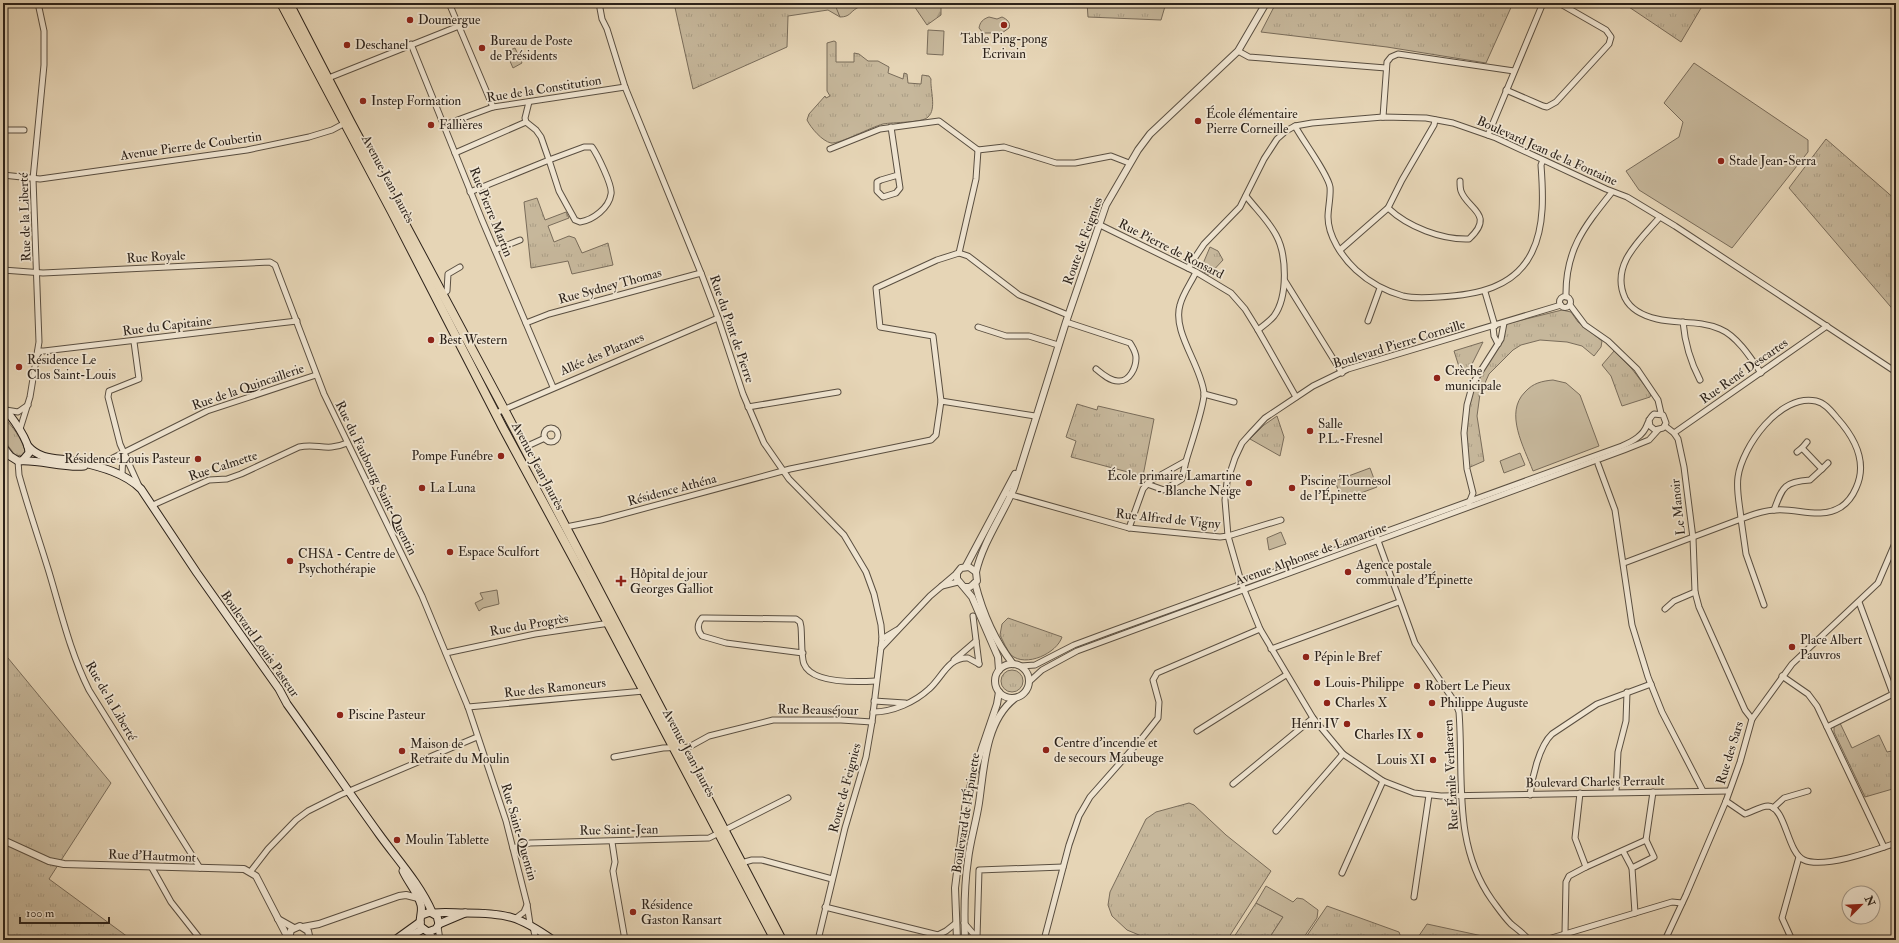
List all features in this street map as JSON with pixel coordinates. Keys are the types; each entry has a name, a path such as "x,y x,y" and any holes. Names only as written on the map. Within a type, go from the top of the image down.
{"main road":[{"name":"Avenue Jean Jaurès","path":"281,3 325,80"},
{"name":"Avenue Jean Jaurès","path":"289,3 325,80 496,413 611,623 722,832 775,940"},
{"name":"Avenue Jean Jaurès","path":"347,123 504,409 523,448 566,527 644,691 677,748"},
{"path":"4,409 20,430 28,446 29,453 20,460"},
{"name":"Boulevard Louis Pasteur","path":"28,446 38,456 90,465 122,476 141,489 197,573 275,683 287,704 400,864 416,884 433,913"},
{"path":"3,447 10,456 20,460 82,467 90,465"},
{"name":"Avenue Jean Jaurès","path":"722,832 741,863 782,940"},
{"path":"400,864 418,898 421,919 426,931"},
{"path":"395,940 421,919 427,912 433,913 448,911 466,913 482,912 516,918 531,925 553,940"},
{"path":"433,913 439,918 438,926"},
{"path":"403,940 426,931 434,931 438,926 466,913"}],"street":[{"name":"Rue de la Liberté","path":"20,430 20,423 28,405 38,350 40,325 33,179 44,50 44,31 38,3"},
{"path":"449,3 493,107"},
{"name":"Rue du Pont de Pierre","path":"599,3 602,20 607,29 626,87 701,273 748,407 764,442 784,472 795,486 836,525 853,548 870,582 881,625 882,639"},
{"name":"Route de Feignies","path":"976,572 980,557 1008,494 1020,462 1098,224 1106,205 1129,163 1150,134 1238,51 1266,3"},
{"path":"1488,135 1543,3"},
{"path":"1506,90 1543,106 1551,105 1556,102 1609,44 1610,35 1606,30 1559,3"},
{"path":"325,80 458,26"},
{"name":"Rue Pierre Martin","path":"411,44 470,192 553,387"},
{"path":"1238,51 1249,57 1386,68"},
{"path":"1383,117 1387,62 1391,57 1398,54 1514,71"},
{"name":"Rue de la Constitution","path":"444,125 493,107 626,87"},
{"path":"470,192 549,160 584,147 592,147 597,153 611,191 611,195 597,216 580,222 575,220 559,191 549,160 541,137 536,130 526,122 525,118 529,102"},
{"name":"Boulevard Jean de la Fontaine","path":"1188,268 1204,244 1240,207 1253,178 1274,142 1286,131 1295,126 1312,123 1383,117 1435,120 1453,123 1488,135 1612,192 1627,197 1660,217 1896,372"},
{"path":"1340,250 1355,239 1388,208 1402,180 1434,125 1435,120"},
{"path":"830,149 853,139 891,127 939,121 978,150 1004,147 1056,163 1075,163 1111,156 1129,163"},
{"path":"455,153 526,122"},
{"name":"Avenue Pierre de Coubertin","path":"3,175 33,179 248,150 309,137 332,130 347,123"},
{"path":"1295,126 1330,187 1328,219 1330,230 1340,250 1355,269 1380,288 1404,296 1420,298 1470,295 1485,292 1517,272 1532,252 1541,220 1541,165 1544,160"},
{"path":"891,127 900,188 896,193 883,197 880,195 877,191 877,182 898,176"},
{"path":"3,130 24,130"},
{"path":"978,150 976,179 959,253 968,256 1019,295 1068,315"},
{"path":"1388,208 1396,216 1415,226 1458,239 1469,239 1476,232 1480,224 1479,216 1476,209 1461,191 1460,181"},
{"path":"1612,192 1590,221 1572,251 1566,283 1566,297 1570,300 1570,306 1585,325 1608,341 1637,368 1658,400 1661,413 1666,417 1665,426"},
{"path":"1246,196 1277,236 1283,259 1285,281 1281,303 1274,316 1258,330"},
{"path":"1660,217 1637,243 1623,265 1620,276 1622,291 1627,301 1635,310 1657,320 1682,322 1720,329 1731,335 1761,373"},
{"name":"Rue Pierre de Ronsard","path":"1098,224 1196,272 1231,293 1245,310 1258,330 1296,397"},
{"path":"495,250 520,240"},
{"name":"Résidence Athéna","path":"566,527 601,520 784,472 931,440 936,435 941,401 933,336 880,327 876,288 937,260 959,253"},
{"name":"Rue Royale","path":"3,270 38,272 270,262 275,265"},
{"name":"Rue du Faubourg Saint-Quentin","path":"275,265 316,375 347,443 422,596 464,697"},
{"path":"442,294 447,291 448,274 460,267"},
{"path":"1148,484 1164,490 1182,479 1204,394 1198,370 1183,336 1179,322 1180,306 1196,272"},
{"name":"Rue Sydney Thomas","path":"526,323 549,314 701,273"},
{"path":"1285,281 1342,373"},
{"path":"1368,321 1380,288"},
{"path":"1485,292 1498,344"},
{"path":"1566,297 1561,299 1561,305 1566,308 1570,306"},
{"name":"Boulevard Pierre Corneille","path":"1313,718 1271,650 1260,629 1244,591 1228,536 1225,500 1227,482 1237,453 1246,438 1265,418 1296,397 1313,386 1342,373 1561,305"},
{"name":"Allée des Platanes","path":"496,413 553,387 718,318"},
{"name":"Rue du Capitaine","path":"38,350 44,351 134,342 297,321"},
{"path":"1066,322 1130,343 1136,358 1132,373 1126,379 1119,382 1096,369"},
{"path":"1682,322 1686,348 1700,380"},
{"path":"1466,509 1473,493 1465,453 1465,419 1473,383 1498,344 1504,323"},
{"name":"Rue René Descartes","path":"1674,433 1827,326"},
{"path":"978,327 1006,336 1029,336 1058,345"},
{"path":"1493,327 1502,333"},
{"path":"134,342 139,379 109,391 108,394 123,453 141,489"},
{"name":"Rue de la Quincaillerie","path":"90,465 123,453 207,411 316,375"},
{"path":"748,407 838,392"},
{"path":"1204,394 1234,402"},
{"path":"941,401 1035,416"},
{"path":"1624,563 1741,519 1774,510 1813,514 1830,512 1842,506 1859,482 1862,471 1861,460 1854,441 1825,405 1817,402 1805,401 1787,407 1770,420 1755,437 1743,457 1737,478 1741,519 1746,554 1764,605"},
{"path":"4,409 18,412 28,405"},
{"path":"1661,413 1654,414 1649,420 1650,426 1658,430 1665,426"},
{"name":"Avenue Alphonse de Lamartine","path":"1030,681 1042,670 1077,651 1244,591 1470,501 1631,442 1644,430 1649,420"},
{"path":"1665,426 1674,433"},
{"name":"Avenue Alphonse de Lamartine","path":"1021,666 1035,665 1074,645 1377,538 1466,509 1649,440 1658,430"},
{"name":"Le Manoir","path":"1674,433 1678,439 1684,467 1692,538 1695,592 1707,626 1745,710 1752,719"},
{"path":"523,448 544,438"},
{"path":"1797,452 1807,442"},
{"name":"Rue Calmette","path":"153,505 209,480 228,479 241,474 299,447 306,446 329,449 347,443"},
{"path":"1802,448 1822,469"},
{"path":"122,476 123,453"},
{"name":"Rue de la Liberté","path":"20,460 18,475 69,644 79,670 89,690 200,868"},
{"path":"1129,528 1142,489 1186,461"},
{"path":"1774,510 1780,495 1788,484 1800,480 1810,480 1828,463"},
{"path":"1598,464 1615,510 1632,625 1651,684 1662,712 1703,790"},
{"name":"Route de Feignies","path":"966,566 1008,494"},
{"name":"Rue Alfred de Vigny","path":"1008,494 1129,528 1220,537 1281,520"},
{"name":"Rue Émile Verhaeren","path":"1377,538 1414,643 1456,704 1459,712 1462,818 1466,842 1481,882 1492,900 1510,923 1529,940"},
{"name":"Rue des Sars","path":"1665,940 1726,801 1740,762 1752,719 1782,676 1807,649 1878,583 1896,541"},
{"path":"881,648 940,586 961,568 966,566 972,568 976,572 977,578 975,583 970,587 964,587"},
{"path":"957,573 958,582 972,597 998,657 999,670 995,681 999,692 1009,698 1014,698 1024,694 1027,691 1030,681 1026,670 1021,666 1008,664 999,670"},
{"path":"940,586 958,582"},
{"path":"975,583 993,630 1005,653 1013,664"},
{"path":"1665,609 1674,601 1695,592"},
{"path":"1271,650 1399,602"},
{"path":"1827,727 1893,694 1859,602"},
{"path":"952,662 968,658 979,664 973,616"},
{"path":"803,653 726,643 702,636 698,629 698,624 702,618 796,619 800,622 801,627 804,664 814,675 852,681 876,681"},
{"name":"Rue du Progrès","path":"446,653 534,634 611,623"},
{"path":"881,625 892,632"},
{"path":"1044,940 1063,867 1079,816 1090,797 1158,718 1159,702 1153,680 1157,673 1260,629"},
{"path":"882,639 898,630"},
{"path":"882,639 889,640"},
{"name":"Route de Feignies","path":"818,940 832,879 863,767 872,722 882,639"},
{"path":"873,712 889,711 930,689 952,662 976,641"},
{"path":"1197,731 1286,675"},
{"path":"1782,676 1808,694 1817,706 1884,847"},
{"path":"1530,795 1537,763 1548,738 1597,704 1651,684"},
{"name":"Rue des Ramoneurs","path":"468,707 644,691"},
{"name":"Boulevard de l'Épinette","path":"957,940 956,888 966,801 997,704 999,692"},
{"path":"1616,792 1618,752 1626,721 1627,692"},
{"name":"Rue Saint-Quentin","path":"464,697 498,797 513,848 531,925 536,940"},
{"name":"Boulevard de l'Épinette","path":"965,940 964,924 968,860 979,804 985,758 1000,715 1004,708 1014,698"},
{"path":"874,701 906,703"},
{"path":"1233,784 1313,718"},
{"name":"Boulevard Charles Perrault","path":"1313,718 1343,754 1383,781 1414,793 1462,796 1703,790 1729,791"},
{"name":"Rue Beauséjour","path":"614,757 664,748 689,747 709,736 773,720 842,720 872,722"},
{"path":"289,939 256,876 251,872 268,849 296,820 317,806 477,737"},
{"path":"1276,832 1343,754"},
{"path":"1342,873 1383,781"},
{"path":"1772,808 1784,798 1808,791"},
{"path":"1632,868 1654,857 1646,840 1653,792"},
{"path":"1580,794 1575,838 1586,867"},
{"path":"1414,897 1429,795"},
{"name":"Rue Saint-Jean","path":"513,848 530,843 612,842 709,838 788,798"},
{"path":"1726,801 1745,814 1768,806 1772,808 1781,817 1791,844 1799,857 1805,860 1821,862 1867,853 1896,843"},
{"name":"Rue d'Hautmont","path":"3,840 56,863 152,868 244,869 251,872"},
{"path":"1565,933 1566,882 1569,876 1646,840"},
{"path":"612,842 615,862 613,871 625,940"},
{"path":"1623,851 1632,868 1635,913"},
{"path":"1792,940 1782,918 1799,857"},
{"path":"741,863 752,860 762,860 832,879"},
{"path":"978,939 979,870 1063,867"},
{"path":"152,868 171,902 201,940"},
{"path":"278,918 294,928 303,927 319,924 399,896 406,895 418,898"},
{"path":"1545,940 1672,902 1682,903"},
{"path":"516,918 524,912 527,904"},
{"path":"825,907 938,935 944,940"},
{"path":"938,935 956,923"},
{"path":"310,939 319,924"},
{"path":"964,924 978,939"},
{"path":"438,926 440,940"},
{"path":"303,927 308,931 310,939"},
{"path":"289,939 290,932 294,928"},
{"path":"426,931 436,940"}],"green space":[{"path":"674,3 837,3 836,5 840,17 828,10 788,16 787,47 693,89"},
{"path":"837,3 870,3 858,7 848,15 840,17 835,5"},
{"path":"912,3 941,3 941,15 927,25"},
{"path":"1087,3 1166,3 1161,20 1088,17"},
{"path":"1276,3 1513,3 1486,63 1387,47 1261,32"},
{"path":"1623,3 1704,3 1681,42"},
{"path":"989,17 997,19 1002,17 1004,18 1009,23 1009,28 1002,33 983,33 979,28 980,24 983,20"},
{"path":"928,30 944,31 943,55 927,54"},
{"path":"834,41 836,42 836,62 854,62 854,53 859,54 868,61 878,61 889,67 888,73 903,79 904,73 907,74 908,83 921,84 922,75 929,76 931,79 933,104 931,114 925,119 883,124 835,143 828,142 821,137 811,127 807,120 809,114 825,96 826,98 830,96 827,91 827,43"},
{"path":"515,48 522,63 513,68 506,52"},
{"name":"Stade Jean-Serra","path":"1694,63 1808,140 1808,152 1732,248 1639,190 1626,171 1679,137 1683,122 1664,103"},
{"path":"1826,139 1896,200 1896,313 1789,188"},
{"path":"537,198 545,220 566,212 569,218 548,226 554,242 569,236 575,238 582,253 608,243 613,265 572,274 568,261 531,268 524,202"},
{"path":"1210,247 1218,251 1223,260 1209,275 1200,270 1199,265 1202,266"},
{"path":"1562,310 1571,312 1578,322 1602,341 1601,347 1594,356 1582,346 1567,342 1540,340 1521,345 1513,350 1489,374 1480,394 1477,416 1484,461 1468,468 1466,425 1468,403 1475,383 1504,333 1506,324"},
{"path":"1483,342 1467,374 1462,376 1454,351"},
{"path":"1614,351 1632,369 1651,394 1650,397 1622,406 1611,376 1602,365"},
{"path":"1553,380 1566,383 1580,395 1599,446 1533,471 1521,441 1516,420 1516,410 1519,400 1531,386"},
{"path":"1077,404 1097,410 1098,406 1154,419 1143,476 1071,457 1076,441 1066,437"},
{"path":"1277,416 1284,437 1280,456 1250,439 1264,425"},
{"path":"3,417 19,437 25,451 23,456 15,455 3,439"},
{"path":"1520,453 1525,465 1504,473 1500,461"},
{"path":"1370,468 1377,487 1342,500 1335,481"},
{"path":"1281,532 1286,544 1269,550 1267,538"},
{"path":"497,590 499,604 483,608 479,611 475,603 483,599 480,593"},
{"path":"1008,618 1062,637 1054,648 1040,657 1025,660 1017,659 1011,655 1000,635 1002,624"},
{"path":"3,652 111,783 49,879 132,940 3,940"},
{"path":"1008,670 1016,670 1023,677 1023,685 1016,692 1008,692 1001,685 1001,677"},
{"path":"1840,723 1852,748 1879,735 1887,752 1896,750 1896,788 1865,797 1834,732 1834,726"},
{"path":"1189,803 1194,805 1226,835 1271,871 1227,940 1151,940 1127,930 1112,916 1108,905 1110,892 1146,819 1156,812"},
{"path":"1266,886 1293,902 1297,898 1303,899 1318,910 1317,918 1302,940 1268,940 1283,917 1256,903"},
{"path":"1256,903 1283,917 1268,940 1232,940"},
{"path":"1327,906 1399,932 1402,940 1304,940"},
{"path":"1427,924 1501,940 1416,940"}],"place":[{"name":"Doumergue","path":"410,20"},
{"name":"Table Ping-pong Ecrivain","path":"1004,25"},
{"name":"Deschanel","path":"347,45"},
{"name":"Bureau de Poste de Présidents","path":"482,48"},
{"name":"Instep Formation","path":"363,101"},
{"name":"École élémentaire Pierre Corneille","path":"1198,121"},
{"name":"Fallières","path":"431,125"},
{"name":"Stade Jean-Serra","path":"1721,161"},
{"name":"Best Western","path":"431,340"},
{"name":"Résidence Le Clos Saint-Louis","path":"19,367"},
{"name":"Crèche municipale","path":"1437,378"},
{"name":"Salle P.L.-Fresnel","path":"1310,431"},
{"name":"Pompe Funébre","path":"501,456"},
{"name":"Résidence Louis Pasteur","path":"198,459"},
{"name":"École primaire Lamartine - Blanche Neige","path":"1249,483"},
{"name":"La Luna","path":"422,488"},
{"name":"Piscine Tournesol de l'Épinette","path":"1292,488"},
{"name":"Espace Sculfort","path":"450,552"},
{"name":"CHSA - Centre de Psychothérapie","path":"290,561"},
{"name":"Agence postale communale d'Épinette","path":"1348,572"},
{"name":"Hôpital de jour Georges Galliot","path":"621,581"},
{"name":"Place Albert Pauvros","path":"1792,647"},
{"name":"Pépin le Bref","path":"1306,657"},
{"name":"Louis-Philippe","path":"1317,683"},
{"name":"Robert Le Pieux","path":"1417,686"},
{"name":"Charles X","path":"1327,703"},
{"name":"Philippe Auguste","path":"1432,703"},
{"name":"Piscine Pasteur","path":"340,715"},
{"name":"Henri IV","path":"1347,724"},
{"name":"Charles IX","path":"1420,735"},
{"name":"Centre d'incendie et de secours Maubeuge","path":"1046,750"},
{"name":"Maison de Retraite du Moulin","path":"402,751"},
{"name":"Louis XI","path":"1433,760"},
{"name":"Moulin Tablette","path":"397,840"},
{"name":"Résidence Gaston Ransart","path":"633,912"}]}
